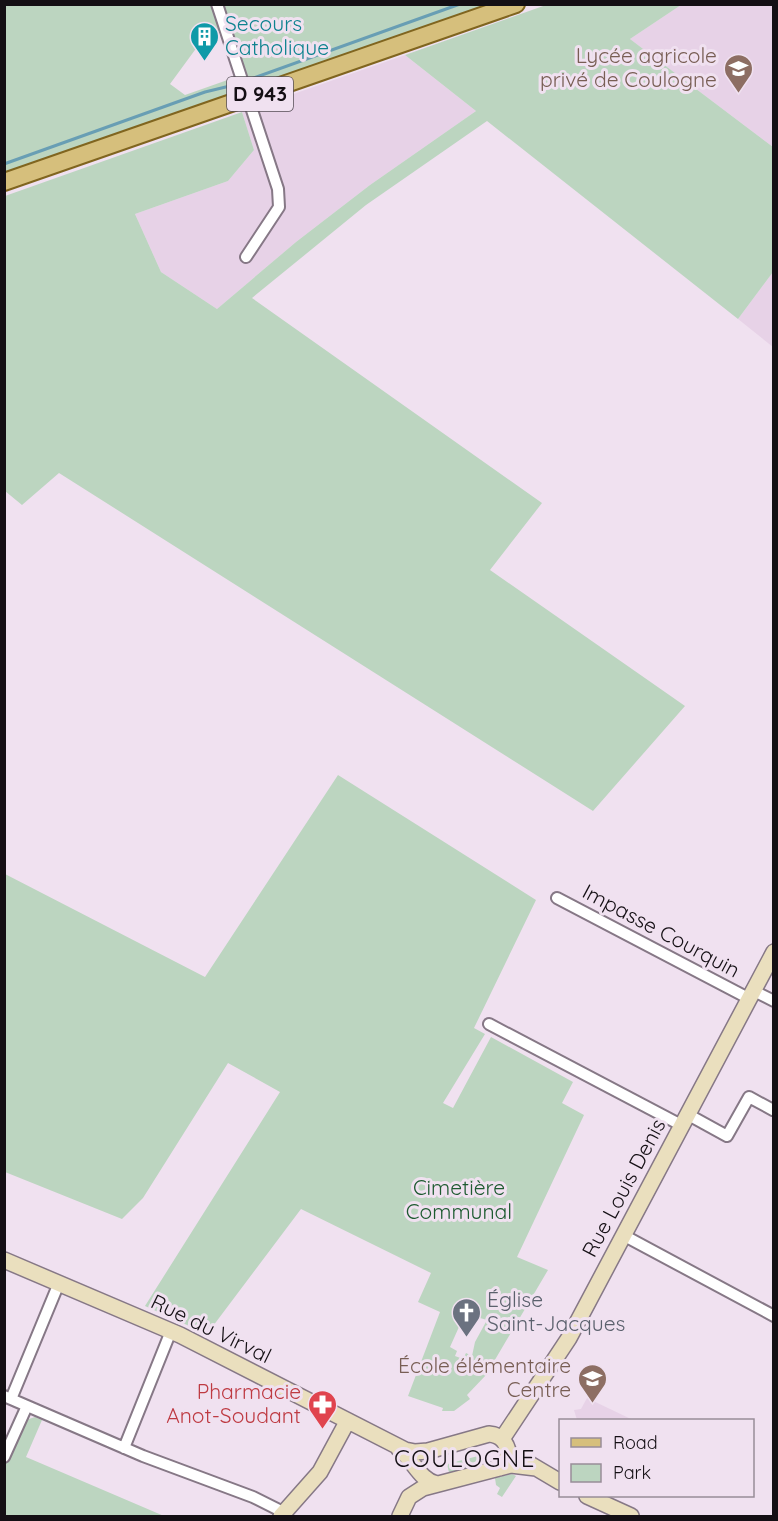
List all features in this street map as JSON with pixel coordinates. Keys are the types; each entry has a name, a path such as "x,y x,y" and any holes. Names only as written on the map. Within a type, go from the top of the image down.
{"main road":[{"name":"D 943","path":"4,182 516,4"}],"street":[{"path":"217,4 278,189 279,207 246,257"},
{"name":"Impasse Courquin","path":"557,898 750,994 774,1002"},
{"name":"Rue Louis Denis","path":"500,1468 508,1458 505,1442 565,1345 774,952"},
{"path":"489,1023 684,1119 727,1136 748,1097 773,1110"},
{"path":"623,1235 774,1316"},
{"name":"Rue du Virval","path":"4,1260 171,1331 394,1446 412,1452 428,1451"},
{"path":"59,1283 8,1398 123,1448 253,1497 283,1515 320,1472 347,1422"},
{"path":"123,1448 171,1331"},
{"path":"4,1457 27,1406"},
{"path":"420,1473 421,1460 428,1451 489,1434 505,1442 536,1468 559,1481"},
{"name":"Rue du Virval","path":"394,1446 410,1458 425,1480 437,1484"},
{"path":"400,1516 406,1501 413,1493 437,1484 520,1464 536,1468"},
{"path":"588,1497 605,1511 631,1516"}],"shaded area":[{"name":"Lycée agricole privé de Coulogne","path":"681,5 773,5 773,147 630,39"},
{"path":"405,55 476,111 370,185 296,242 217,309 161,272 135,214 228,181 254,150 242,112"},
{"path":"773,272 773,347 738,319"},
{"name":"École élémentaire Centre","path":"587,1398 631,1419 577,1419 574,1410 581,1409"}],"green space":[{"path":"4,5 489,5 5,172","holes":["220,33 236,77 185,95 170,84 203,39"]},
{"path":"546,5 681,5 630,39 773,147 773,272 738,319 487,121 366,205 252,298 542,503 490,570 685,706 593,811 59,473 22,505 5,491 5,196 242,112 254,150 228,181 135,214 161,272 217,309 296,242 370,185 476,111 405,55"},
{"name":"Cimetière Communal","path":"338,775 536,900 474,1028 485,1034 443,1103 453,1108 491,1037 573,1082 562,1103 584,1115 517,1257 548,1270 486,1375 467,1395 470,1399 454,1411 442,1411 443,1408 408,1396 440,1312 418,1302 431,1273 301,1209 207,1334 145,1306 280,1092 228,1063 143,1198 122,1219 5,1172 5,874 205,977","holes":["473,1316 487,1320 475,1342 472,1356 466,1353 463,1359 455,1356 457,1351 450,1347 463,1318"]},
{"path":"35,1417 42,1420 26,1457 164,1516 5,1516 4,1465 26,1420"},
{"path":"482,1455 485,1468 450,1477 447,1464"},
{"path":"512,1474 516,1476 502,1497 497,1494 500,1488 496,1485 495,1478"}],"waterway":[{"path":"251,79 460,4"},
{"path":"4,164 205,92 234,85"}],"place":[{"name":"Secours Catholique","path":"204,62"},
{"name":"Lycée agricole privé de Coulogne","path":"738,94"},
{"name":"Église Saint-Jacques","path":"466,1338"},
{"name":"École élémentaire Centre","path":"592,1404"},
{"name":"Pharmacie Anot-Soudant","path":"322,1430"}],"district":[{"name":"COULOGNE","path":"465,1459"}]}
